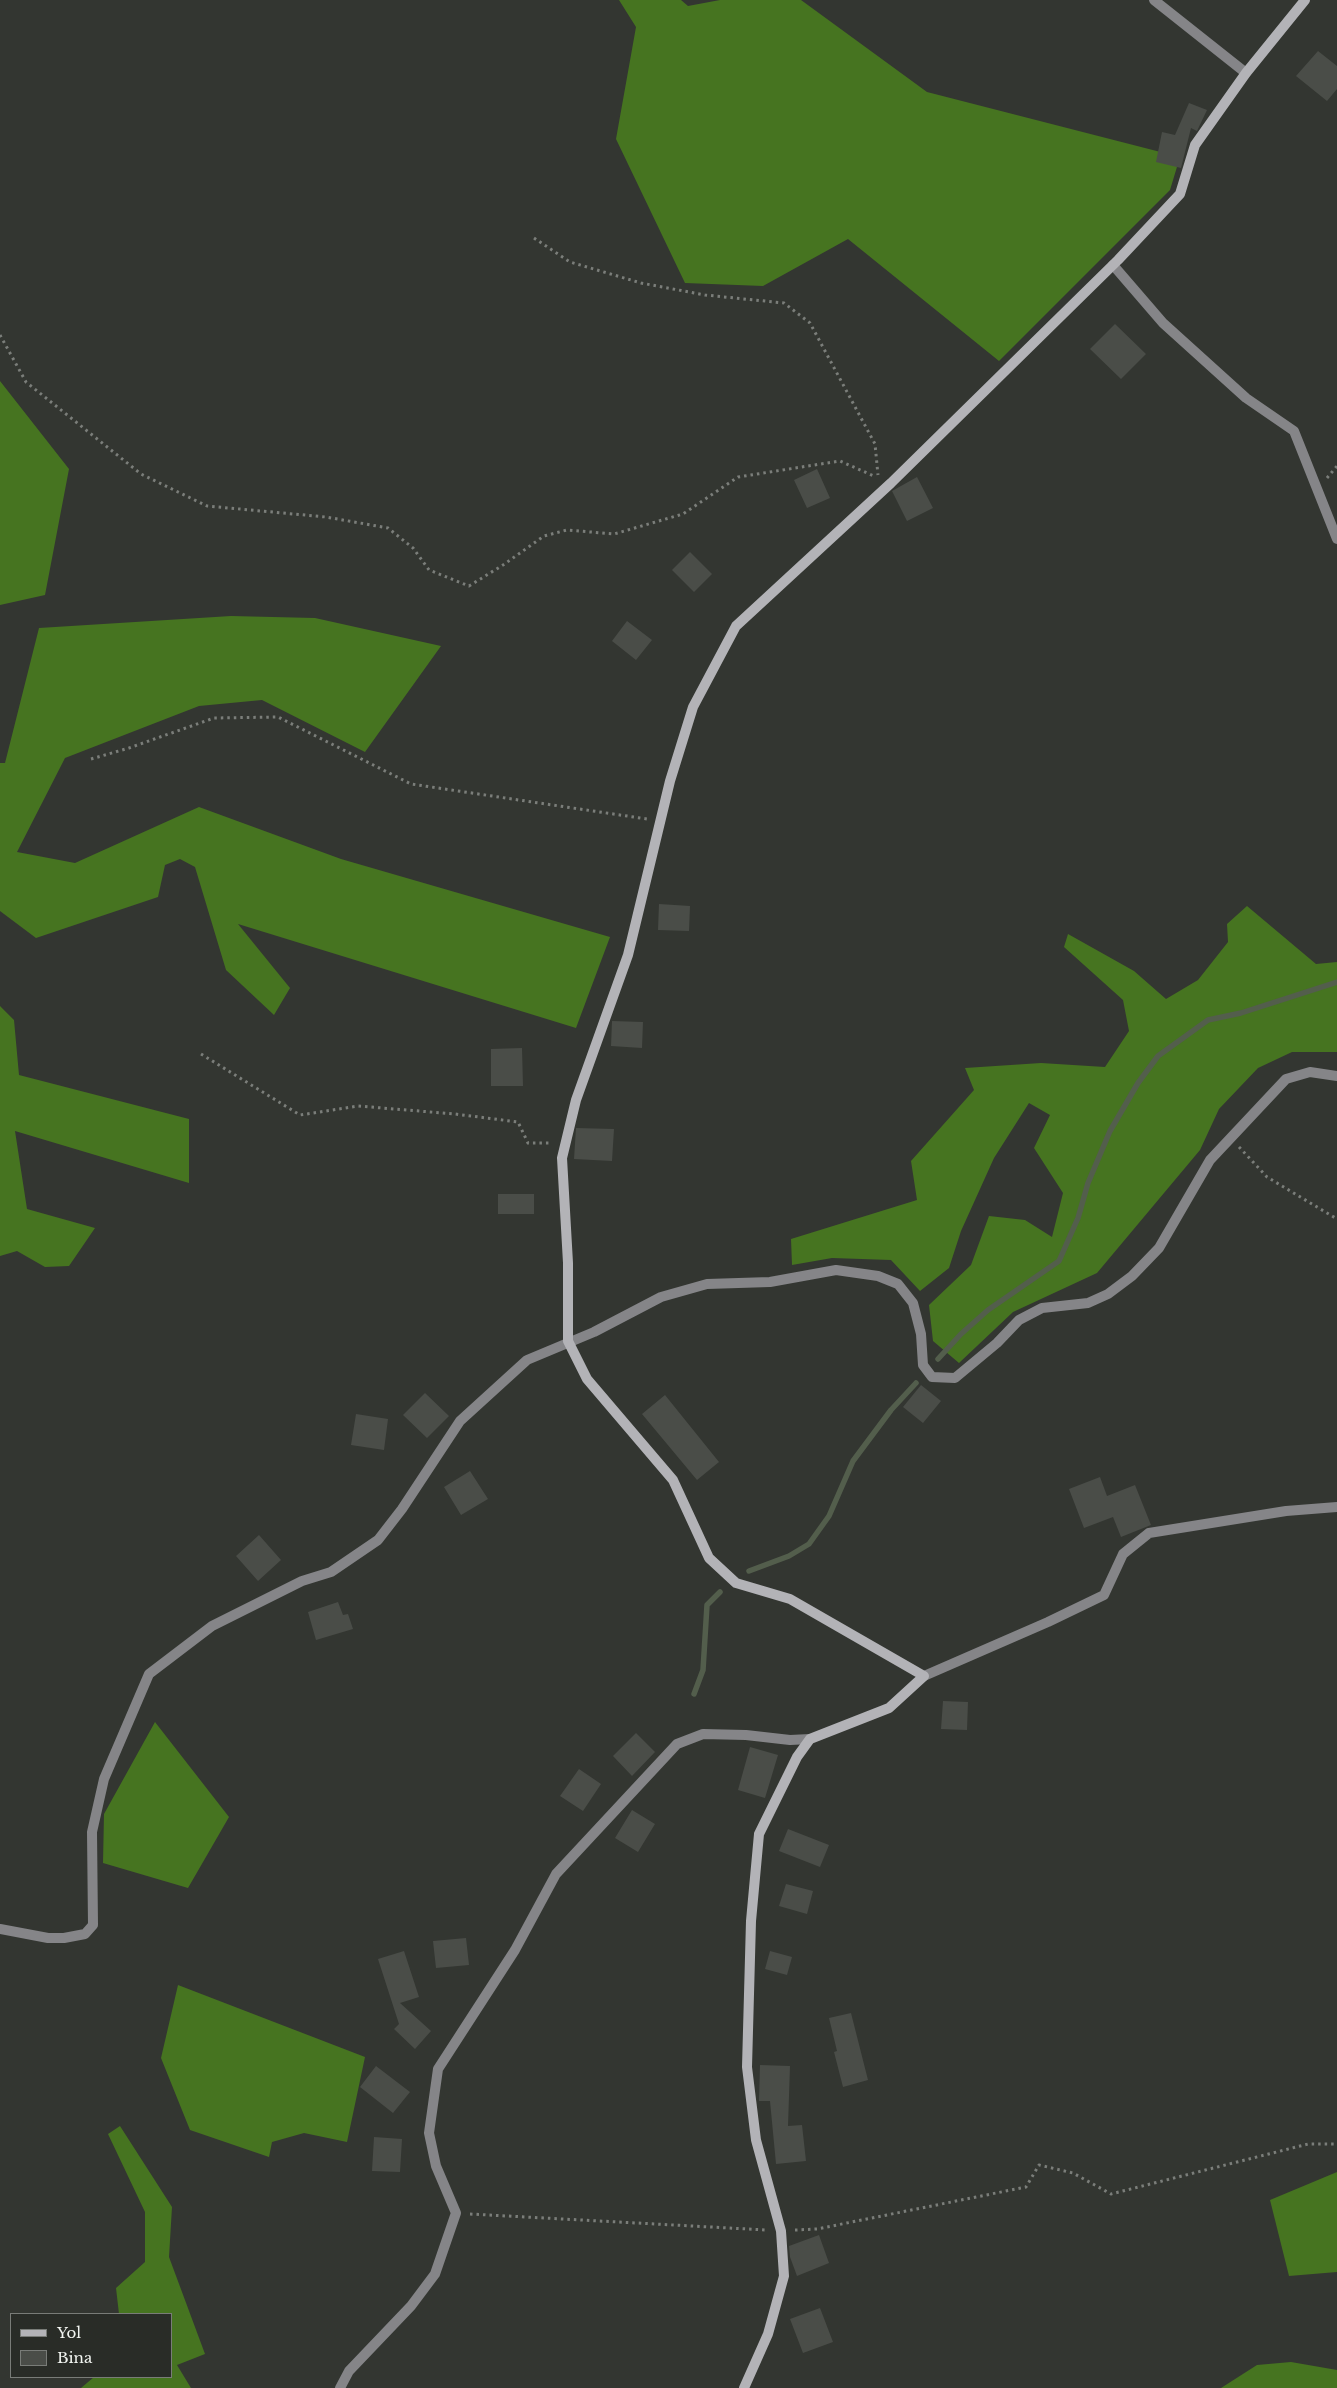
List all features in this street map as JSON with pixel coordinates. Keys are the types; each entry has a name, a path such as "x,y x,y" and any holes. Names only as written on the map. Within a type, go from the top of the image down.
{"street":[{"path":"1154,0 1246,73"},
{"path":"924,1676 790,1599 736,1583 709,1558 673,1480 587,1379 568,1341 568,1263 562,1158 567,1136 576,1100 628,955 670,781 693,707 736,626 891,483 1113,265 1180,194 1195,145 1246,73 1305,0"},
{"path":"1113,265 1163,323 1246,398 1294,431 1337,539"},
{"path":"0,1929 48,1938 64,1938 85,1934 93,1925 92,1832 104,1779 149,1674 212,1626 302,1580 331,1572 378,1540 402,1509 460,1421 527,1360 568,1341 594,1332 662,1297 707,1284 770,1282 836,1270 878,1276 898,1284 913,1303 922,1334 923,1365 932,1377 955,1378 997,1344 1019,1320 1042,1308 1088,1303 1108,1294 1132,1276 1159,1248 1210,1160 1286,1079 1310,1072 1337,1076"},
{"path":"340,2388 349,2371 411,2306 435,2274 456,2213 436,2166 428,2133 438,2069 515,1950 556,1874 677,1744 703,1734 746,1735 790,1740 810,1739 889,1708 924,1676 1048,1622 1104,1594 1123,1554 1149,1534 1286,1511 1337,1507"},
{"path":"744,2388 768,2334 784,2276 781,2231 756,2140 747,2067 751,1921 760,1834 797,1757 810,1739"}],"path":[{"path":"0,335 26,382 142,474 208,506 326,517 388,528 413,548 429,570 469,586 504,565 544,536 566,530 614,534 683,514 738,477 840,461 879,478 875,444 810,323 784,304 705,295 640,283 570,262 534,238"},
{"path":"91,759 129,748 214,718 278,717 411,784 660,821"},
{"path":"201,1054 300,1114 358,1106 518,1122 528,1144 547,1145 567,1136"},
{"path":"1230,1138 1267,1177 1337,1219"},
{"path":"456,2213 781,2231 817,2229 1026,2186 1039,2165 1073,2173 1112,2194 1308,2144 1337,2144"}],"green space":[{"path":"619,0 681,0 688,6 720,0 801,0 927,92 1180,157 1170,190 999,361 848,239 763,286 685,283 616,139 636,27"},
{"path":"0,381 69,469 45,595 0,605"},
{"path":"231,616 315,618 441,646 365,752 262,700 199,706 65,758 17,852 75,863 199,807 341,859 610,937 576,1028 238,924 290,988 274,1015 226,970 195,867 180,859 165,865 158,897 36,938 0,911 0,763 5,763 39,628"},
{"path":"1247,906 1316,964 1337,962 1337,1052 1292,1052 1258,1068 1219,1109 1200,1150 1097,1273 1013,1312 959,1363 933,1341 929,1305 971,1265 989,1216 1025,1220 1052,1237 1063,1193 1034,1148 1050,1115 1029,1103 994,1158 961,1231 949,1268 920,1291 891,1260 832,1258 792,1265 791,1239 917,1200 911,1161 974,1090 965,1068 1041,1063 1105,1067 1129,1031 1123,1000 1064,947 1068,934 1134,971 1166,999 1198,980 1228,942 1227,924"},
{"path":"0,1006 14,1020 19,1075 189,1119 189,1183 15,1131 27,1209 95,1228 69,1266 45,1267 17,1251 0,1256"},
{"path":"155,1722 229,1817 188,1888 103,1863 104,1814"},
{"path":"178,1985 365,2057 347,2142 304,2133 272,2142 269,2157 190,2130 161,2058"},
{"path":"120,2126 172,2207 169,2257 205,2354 177,2365 191,2388 81,2388 93,2378 172,2378 172,2313 119,2313 116,2288 145,2262 145,2212 108,2134"},
{"path":"1337,2172 1337,2272 1289,2276 1270,2200"},
{"path":"1291,2362 1337,2370 1337,2388 1221,2388 1257,2365"}],"building":[{"path":"1318,51 1337,66 1337,89 1327,101 1296,76"},
{"path":"1189,103 1207,110 1197,131 1191,128 1181,168 1156,162 1162,132 1175,135"},
{"path":"1115,324 1146,354 1121,379 1090,349"},
{"path":"817,469 830,498 807,508 794,480"},
{"path":"917,477 933,508 907,521 892,491"},
{"path":"690,552 712,574 694,592 672,570"},
{"path":"627,621 652,640 636,660 612,641"},
{"path":"659,904 690,906 689,931 658,930"},
{"path":"612,1021 643,1022 642,1048 611,1046"},
{"path":"522,1048 523,1086 491,1086 491,1049"},
{"path":"576,1128 614,1129 612,1161 574,1159"},
{"path":"498,1194 534,1194 534,1214 498,1214"},
{"path":"921,1385 941,1401 923,1423 903,1407"},
{"path":"425,1393 449,1416 427,1438 403,1415"},
{"path":"665,1395 719,1462 697,1480 642,1414"},
{"path":"356,1414 388,1419 384,1450 351,1445"},
{"path":"470,1471 488,1499 461,1515 444,1487"},
{"path":"1100,1477 1107,1496 1135,1485 1151,1525 1121,1537 1113,1517 1084,1528 1069,1489"},
{"path":"259,1535 281,1560 258,1581 236,1556"},
{"path":"338,1602 343,1615 348,1614 353,1629 316,1640 308,1612"},
{"path":"943,1701 968,1702 967,1730 941,1729"},
{"path":"636,1733 655,1752 632,1776 613,1756"},
{"path":"750,1747 778,1755 765,1798 738,1790"},
{"path":"579,1769 601,1784 583,1811 560,1796"},
{"path":"632,1810 655,1824 638,1852 615,1838"},
{"path":"788,1829 829,1845 820,1867 779,1851"},
{"path":"786,1884 813,1891 807,1914 779,1906"},
{"path":"466,1938 469,1965 436,1968 433,1941"},
{"path":"404,1951 419,1997 400,2003 431,2031 415,2049 394,2029 399,2024 378,1959"},
{"path":"770,1951 792,1957 787,1975 765,1969"},
{"path":"851,2013 868,2080 843,2087 834,2052 837,2051 829,2018"},
{"path":"760,2065 790,2066 788,2126 802,2125 806,2161 776,2164 770,2101 759,2101"},
{"path":"376,2066 410,2092 393,2113 360,2087"},
{"path":"374,2137 402,2139 400,2172 372,2171"},
{"path":"819,2235 829,2263 797,2276 790,2257 789,2246"},
{"path":"820,2308 833,2342 803,2353 790,2319"}],"waterway":[{"path":"938,1359 961,1334 988,1310 1059,1261 1078,1218 1088,1183 1110,1131 1138,1083 1158,1056 1208,1020 1241,1013 1337,982"},
{"path":"749,1571 789,1556 809,1544 829,1516 853,1461 891,1410 916,1383"},
{"path":"694,1694 703,1670 707,1605 720,1592"}]}
